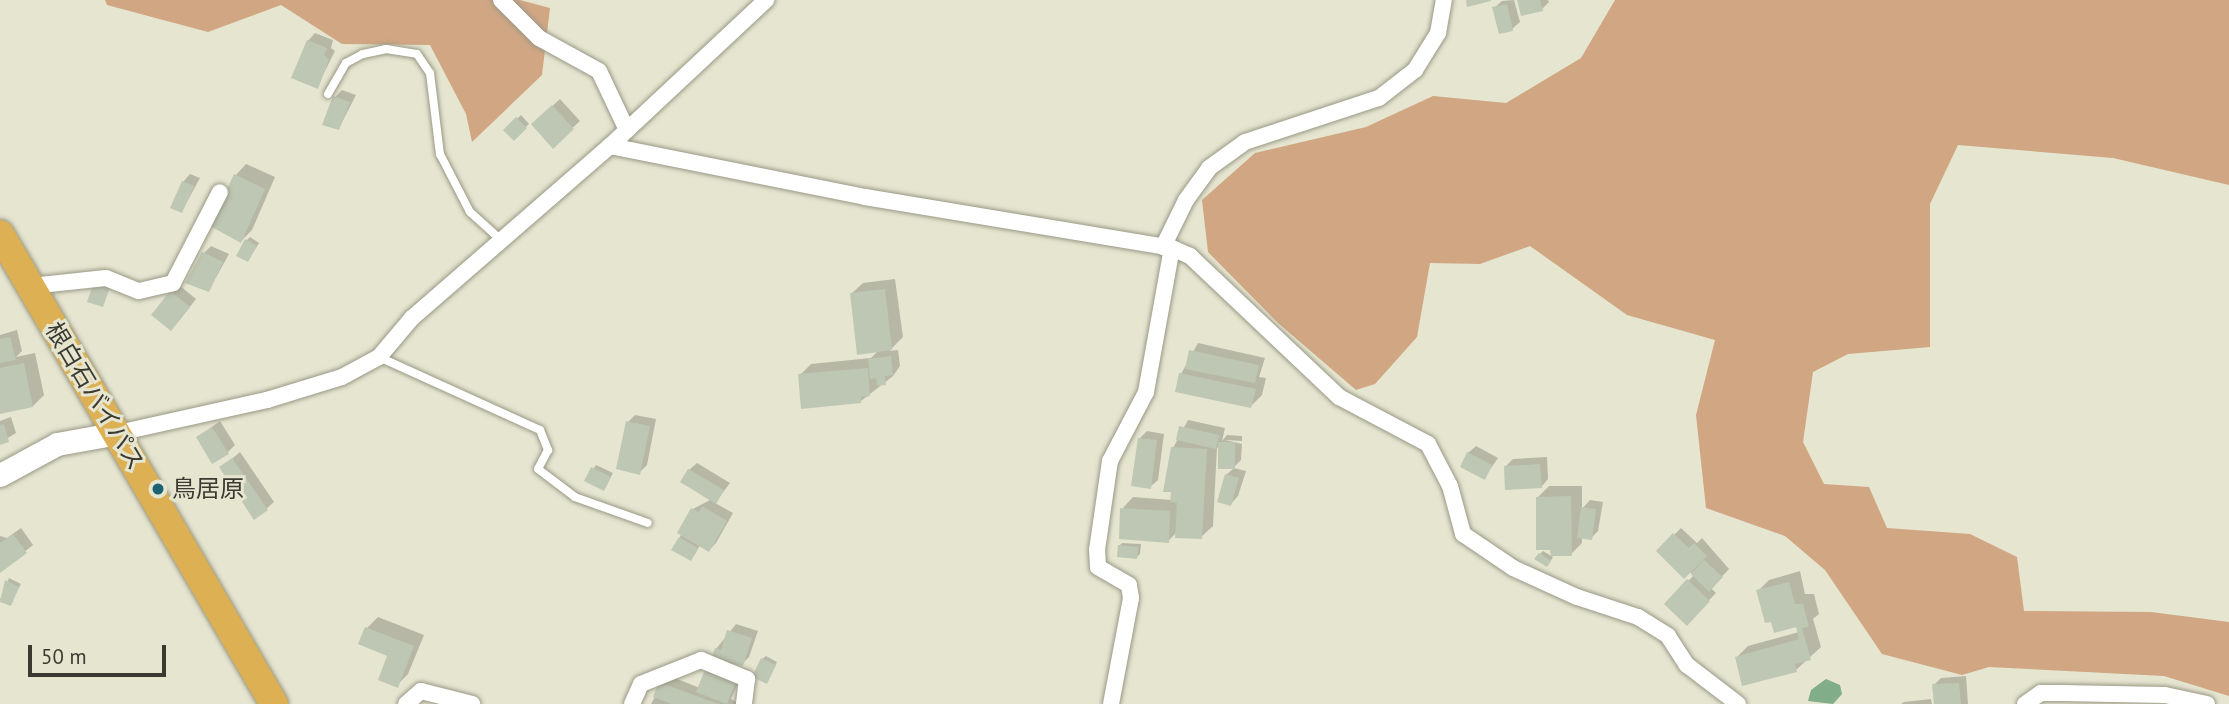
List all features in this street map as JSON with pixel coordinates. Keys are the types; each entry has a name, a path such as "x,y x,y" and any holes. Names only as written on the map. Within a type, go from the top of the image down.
{"highway":[{"name":"根白石バイパス","path":"0,233 274,704"}],"street":[{"path":"501,0 540,38 599,71 627,130"},
{"path":"0,475 57,444 267,400 342,377 379,357 412,318 610,146 766,0"},
{"path":"1111,704 1131,598 1129,585 1098,567 1097,550 1110,461 1146,392 1168,247 1186,200 1209,169 1245,142 1380,98 1415,70 1438,33 1444,0"},
{"path":"610,146 865,197 1168,247 1207,270 1339,397 1428,444 1450,486 1463,534 1513,568 1577,597 1638,617 1668,636 1687,665 1738,704"},
{"path":"31,286 106,278 139,291 173,283 220,192"},
{"path":"632,704 641,684 701,660 747,679 744,704"},
{"path":"406,704 421,691 472,704"},
{"path":"2025,704 2041,693 2165,695 2207,704"}],"lane":[{"path":"328,94 346,63 363,54 386,49 417,54 430,73 440,154 470,212 500,239"},
{"path":"379,357 540,430 548,450 538,468 575,497 648,523"}],"shaded area":[{"path":"105,0 520,0 550,8 542,75 472,142 466,114 430,45 342,44 281,5 208,32 107,5"},
{"path":"1615,0 2229,0 2229,185 2113,158 1958,145 1930,204 1930,347 1848,354 1813,372 1803,442 1824,484 1869,487 1887,528 1970,534 2017,557 2024,611 2151,612 2229,622 2229,696 2164,676 1989,667 1962,675 1882,654 1825,570 1785,536 1706,508 1696,415 1715,340 1627,315 1530,246 1480,264 1430,263 1417,337 1375,384 1356,390 1278,323 1208,252 1202,200 1255,153 1366,127 1433,96 1506,103 1581,58"},
{"path":"1826,679 1840,685 1842,694 1833,704 1808,701 1811,690"}],"building":[{"path":"1466,0 1491,0 1491,1 1467,7"},
{"path":"1517,0 1540,0 1543,11 1521,16"},
{"path":"1507,4 1513,31 1499,34 1492,7"},
{"path":"307,40 327,48 324,55 329,59 318,89 291,78"},
{"path":"333,96 350,102 339,130 322,125"},
{"path":"552,105 574,129 553,149 531,124"},
{"path":"516,117 527,128 514,141 503,130"},
{"path":"234,174 265,189 241,243 210,226"},
{"path":"182,181 194,186 182,213 170,208"},
{"path":"245,239 257,246 248,262 236,256"},
{"path":"202,252 223,262 209,292 185,283"},
{"path":"94,281 110,287 103,307 87,302"},
{"path":"885,289 892,350 857,355 850,293"},
{"path":"170,291 190,307 171,331 151,315"},
{"path":"10,337 16,360 0,363 0,339"},
{"path":"1189,350 1259,365 1255,383 1185,369"},
{"path":"891,356 893,375 885,376 886,385 877,386 876,378 870,379 868,359"},
{"path":"24,363 33,407 0,414 0,368"},
{"path":"868,368 870,396 861,397 861,403 801,409 798,374"},
{"path":"1179,373 1256,389 1251,408 1175,392"},
{"path":"626,421 650,426 640,475 616,469"},
{"path":"4,424 9,442 0,445 0,425"},
{"path":"1179,426 1219,435 1216,449 1176,440"},
{"path":"212,427 229,454 212,464 196,437"},
{"path":"1138,438 1157,440 1151,489 1131,486"},
{"path":"1218,442 1235,442 1235,469 1218,469"},
{"path":"1171,447 1207,449 1202,539 1175,538 1177,503 1170,502 1171,492 1163,492"},
{"path":"1467,452 1492,465 1485,480 1460,467"},
{"path":"232,458 268,510 254,520 219,467"},
{"path":"1540,464 1542,488 1505,490 1504,466"},
{"path":"591,467 611,477 604,491 584,481"},
{"path":"688,469 724,490 716,504 680,482"},
{"path":"1225,474 1239,478 1231,506 1217,502"},
{"path":"1571,496 1572,556 1551,556 1550,550 1536,550 1536,497"},
{"path":"702,506 727,521 709,552 677,533 691,508 699,512"},
{"path":"1581,507 1596,509 1592,540 1577,538"},
{"path":"1120,508 1170,511 1169,543 1119,539"},
{"path":"1673,533 1689,548 1694,543 1707,556 1684,579 1656,551"},
{"path":"13,534 27,553 0,573 0,543"},
{"path":"679,537 698,548 691,561 671,550"},
{"path":"1118,545 1138,547 1137,559 1117,557"},
{"path":"1539,553 1551,561 1547,567 1534,559"},
{"path":"1704,560 1723,577 1709,592 1691,574"},
{"path":"1687,579 1710,601 1687,626 1664,604"},
{"path":"5,580 19,587 11,606 0,602"},
{"path":"1789,582 1795,604 1803,604 1809,627 1802,628 1811,660 1795,664 1797,672 1742,686 1735,657 1799,639 1796,627 1774,633 1771,622 1765,623 1756,590"},
{"path":"365,627 414,646 398,688 378,680 387,656 358,644"},
{"path":"727,630 752,638 743,666 711,660 715,648 721,650"},
{"path":"761,658 776,665 767,684 752,677"},
{"path":"706,667 737,680 727,704 696,692"},
{"path":"659,682 718,704 672,704 653,697"},
{"path":"1959,683 1961,704 1934,704 1932,684"}],"place":[{"name":"鳥居原","path":"158,489"}]}
